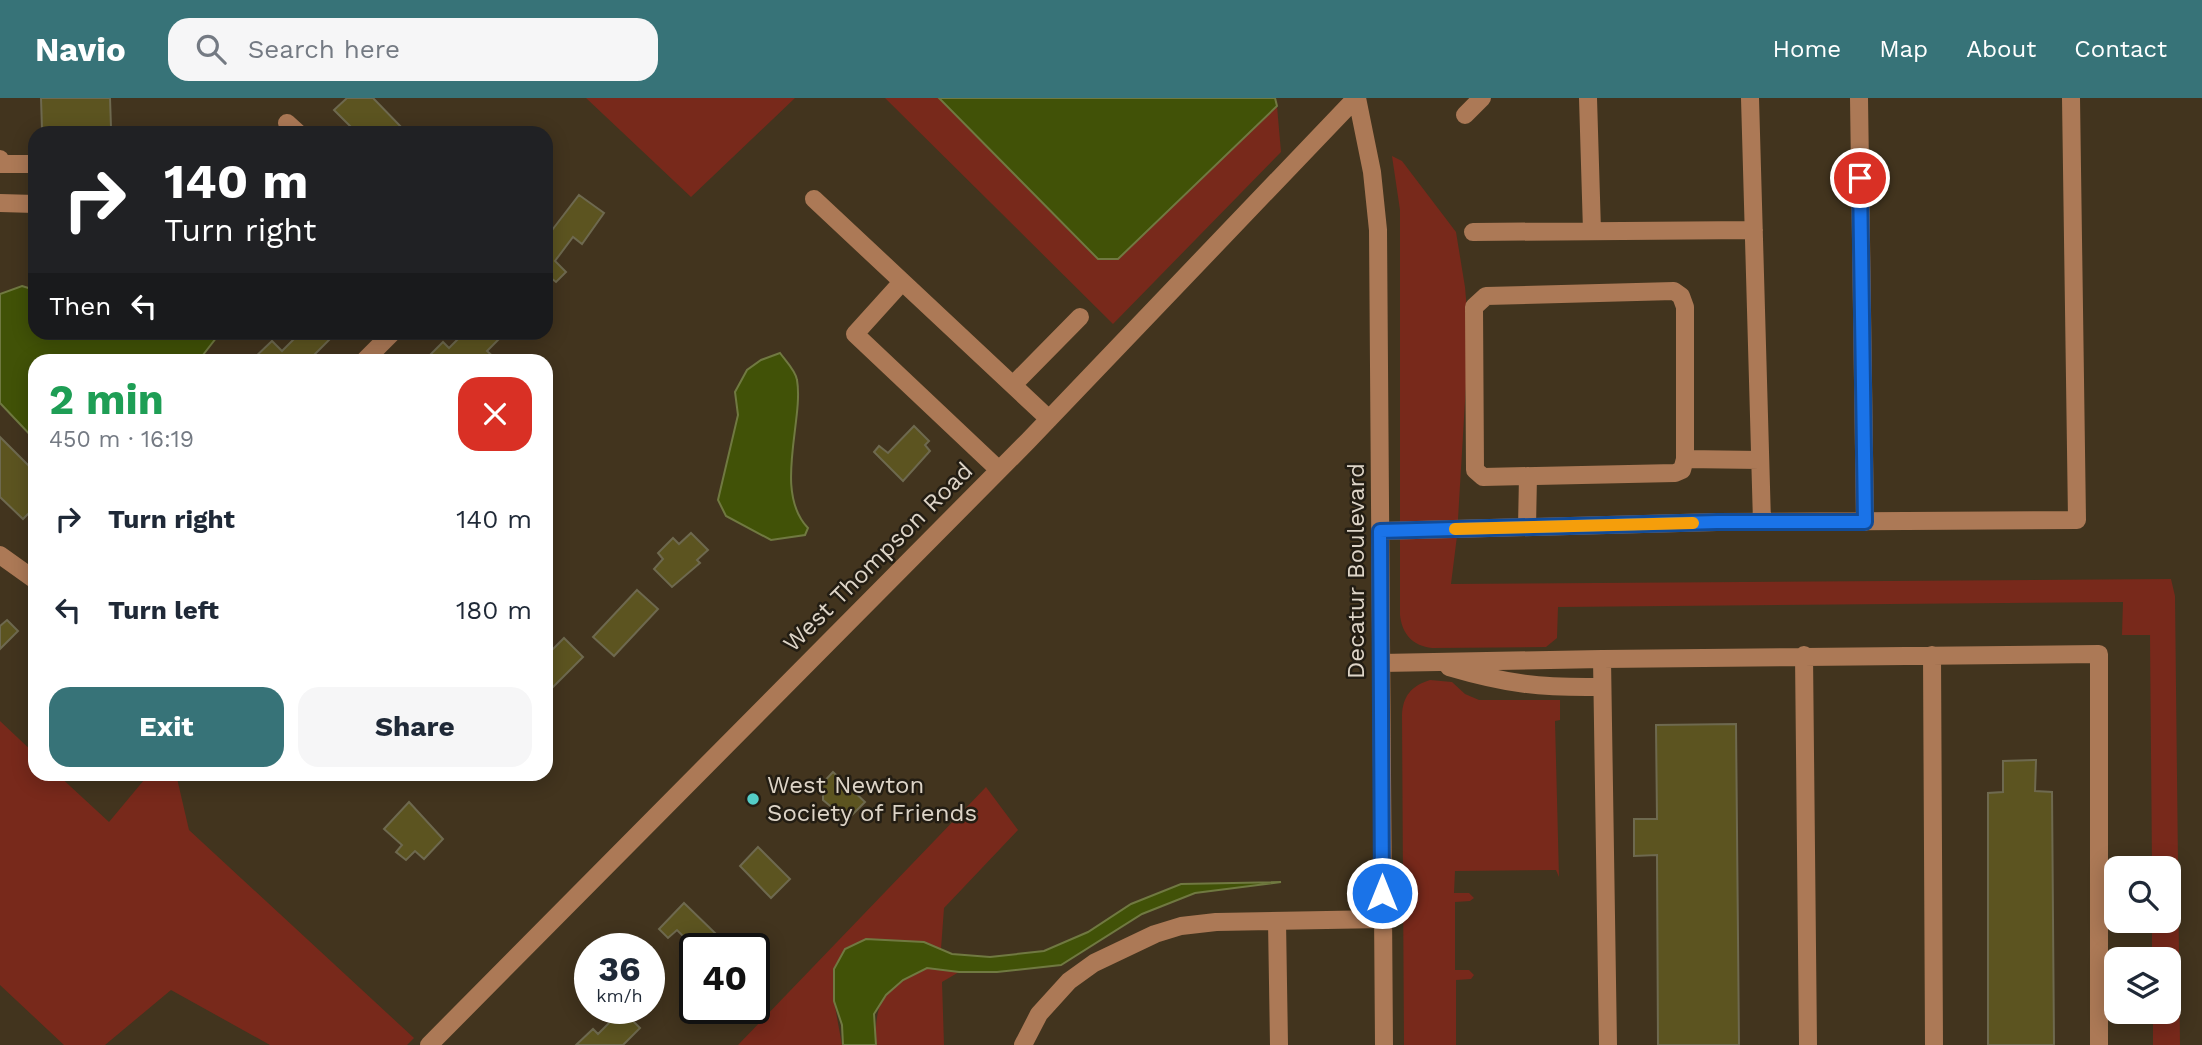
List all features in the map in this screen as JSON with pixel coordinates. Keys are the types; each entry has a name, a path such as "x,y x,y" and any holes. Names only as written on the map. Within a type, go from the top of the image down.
{"street":[{"name":"West Thompson Road","path":"429,1045 1049,419 1356,98"},
{"name":"Decatur Boulevard","path":"1356,98 1372,172 1378,230 1384,1045"},
{"path":"1465,116 1482,98"},
{"path":"1588,98 1592,231"},
{"path":"1750,98 1762,522"},
{"path":"1858,98 1865,522"},
{"path":"1380,531 1762,522 2077,520 2071,98"},
{"path":"0,159 0,164 28,164"},
{"path":"814,199 1049,419"},
{"path":"0,203 28,204"},
{"path":"1473,232 1754,230"},
{"path":"902,282 855,334 999,470"},
{"path":"1674,291 1681,296 1685,307 1685,459 1682,470 1675,473 1483,477 1475,470 1475,307 1486,296 1674,291"},
{"path":"1013,385 1080,317"},
{"path":"371,354 385,340"},
{"path":"1685,459 1760,460"},
{"path":"1527,527 1528,476"},
{"path":"0,555 28,575"},
{"path":"1381,663 1804,655 2099,654 2099,1045"},
{"path":"1804,655 1808,1045"},
{"path":"1932,655 1934,1045"},
{"path":"1602,659 1608,1045"},
{"path":"1432,662 1495,681 1539,688 1601,687"},
{"path":"1023,1045 1039,1014 1069,981 1094,963 1123,948 1181,926 1383,919"},
{"path":"1277,921 1279,1045"}],"shaded area":[{"path":"586,98 795,98 691,197"},
{"path":"885,98 939,98 1098,259 1118,259 1277,106 1281,152 1113,324"},
{"path":"939,98 1275,98 1277,106 1118,259 1098,259"},
{"path":"1392,156 1402,161 1456,232 1465,287 1469,334 1457,536 1451,584 2171,579 2175,596 2178,856 2152,856 2150,635 2122,635 2123,602 1558,607 1557,638 1546,647 1432,648 1414,642 1403,628 1400,615 1400,210"},
{"path":"22,286 28,288 28,340 215,340 204,354 28,354 28,433 0,403 0,294"},
{"path":"780,353 797,380 792,495 798,513 808,528 805,535 771,540 726,516 718,500 738,415 735,392 747,370 761,360"},
{"path":"1430,680 1452,682 1465,694 1479,700 1560,700 1560,720 1555,721 1559,877 1556,870 1455,871 1454,893 1469,893 1474,898 1470,901 1455,902 1455,970 1469,970 1474,975 1471,979 1456,980 1456,1045 1404,1045 1402,715 1409,693"},
{"path":"0,721 28,747 28,781 65,781 109,822 143,781 178,781 189,830 414,1038 407,1045 270,1045 171,990 105,1045 64,1045 0,985"},
{"path":"986,787 1018,830 944,908 941,949 907,941 845,949 834,970 834,1001 842,1045 738,1045 758,1024 770,1024 770,1012"},
{"path":"1281,882 1195,893 1142,914 1061,965 997,972 959,972 927,968 903,980 886,995 874,1014 876,1045 843,1045 842,1025 834,1001 834,969 845,949 866,939 924,942 952,954 990,957 1044,951 1088,932 1131,904 1181,884"},
{"path":"2152,933 2179,933 2179,947 2152,947"},
{"path":"927,968 959,972 942,982 944,1045 876,1045 877,1016 885,996 901,982"},
{"path":"2153,1024 2180,1024 2180,1045 2153,1045"}],"building":[{"path":"41,98 110,98 111,126 42,126"},
{"path":"347,98 373,98 400,126 350,126 334,110"},
{"path":"579,195 604,213 582,244 573,237 555,261 566,272 556,282 553,280 553,229"},
{"path":"293,340 329,340 315,354 258,354 272,341 282,351"},
{"path":"457,340 498,340 487,351 490,354 431,354 443,342 449,348"},
{"path":"914,426 929,441 925,445 930,451 903,481 874,452 879,446 888,453"},
{"path":"0,437 28,465 28,514 23,519 0,497"},
{"path":"691,533 708,550 697,560 700,563 672,587 654,569 663,559 658,553 673,538 679,544"},
{"path":"637,590 658,609 614,656 593,637"},
{"path":"7,620 18,631 0,649 0,626"},
{"path":"564,638 583,657 553,687 553,649"},
{"path":"1736,724 1739,1045 1658,1045 1657,855 1634,856 1634,819 1657,819 1656,725"},
{"path":"2036,760 2035,791 2052,792 2054,1045 1988,1045 1988,793 2003,792 2003,761"},
{"path":"833,772 865,802 847,820 823,800 823,794 818,788"},
{"path":"409,802 443,839 424,859 415,851 406,860 396,852 402,845 384,829"},
{"path":"758,847 790,879 771,898 740,866"},
{"path":"684,903 715,933 680,933 677,930 668,938 659,929"},
{"path":"608,1024 636,1024 640,1028 623,1045 576,1045 593,1029 598,1034"}],"slow traffic":[{"path":"1455,529 1693,523"}],"place":[{"name":"West Newton Society of Friends","path":"753,799"}],"route":[{"path":"1382,893 1380,531 1717,522 1865,522 1860,178"}]}
